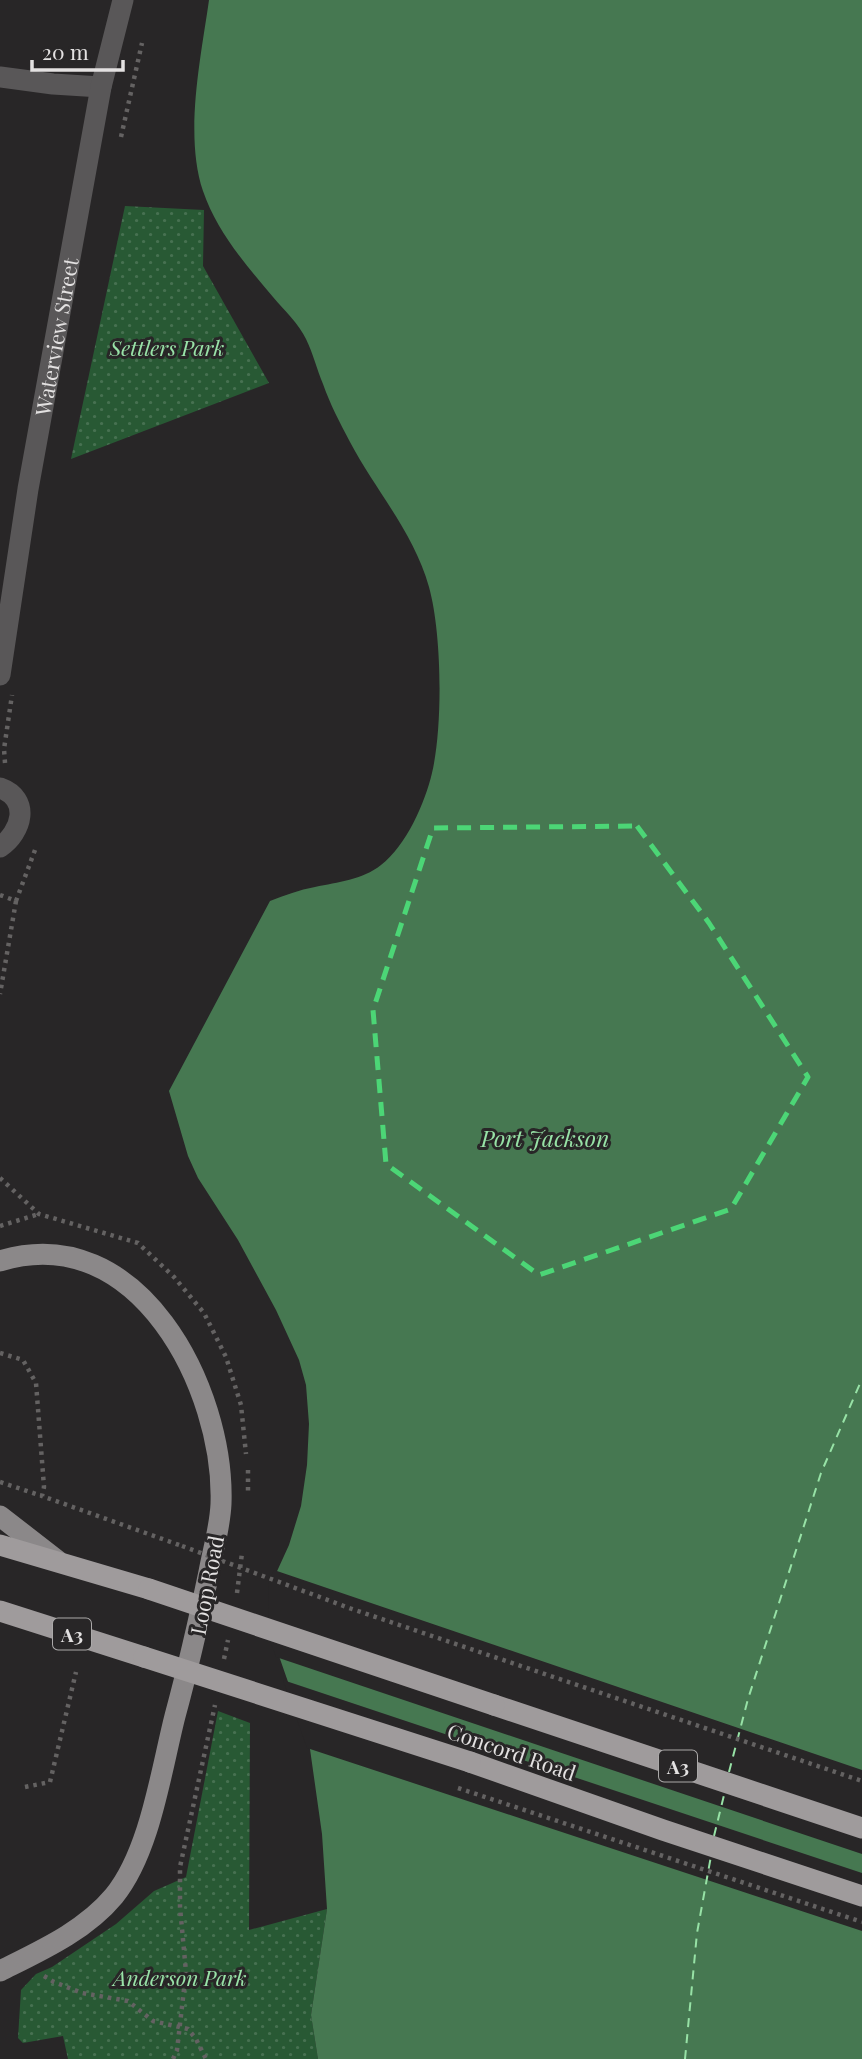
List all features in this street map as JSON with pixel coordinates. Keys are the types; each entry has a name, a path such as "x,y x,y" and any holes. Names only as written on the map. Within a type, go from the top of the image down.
{"highway":[{"name":"A3","path":"0,1545 58,1561"},
{"name":"Concord Road","path":"58,1561 149,1589 862,1828"},
{"name":"Concord Road","path":"0,1611 470,1762 862,1896"}],"main road":[{"name":"Loop Road","path":"0,1261 47,1253 72,1257 97,1265 121,1279 142,1297 161,1319 194,1375 215,1442 221,1505 195,1639 147,1827 134,1864 115,1895 94,1916 66,1937 0,1971"},
{"path":"0,1516 58,1561"}],"street":[{"name":"Waterview Street","path":"7,679 28,489 101,87 123,0"},
{"path":"0,77 101,87"},
{"path":"0,847 15,833 20,812 18,803 4,779"}],"path":[{"path":"4,779 7,679"},
{"path":"0,994 16,901 39,839"},
{"path":"0,895 16,901"},
{"path":"0,1226 39,1214"},
{"path":"0,1353 23,1360 36,1383 44,1487 42,1496"},
{"path":"0,1482 365,1613 862,1781"},
{"path":"25,1787 50,1782 76,1672"},
{"path":"202,1703 216,1707"},
{"path":"453,1786 862,1922"},
{"path":"20,1961 54,1982 82,1993 128,2001 153,2021 188,2029 206,2059"},
{"path":"177,2050 182,2059"}],"highlighted area":[{"path":"637,826 709,923 808,1077 731,1209 539,1275 386,1164 373,1010 433,828"}],"green space":[{"name":"Settlers Park","path":"125,206 204,210 203,266 269,383 71,459"},
{"name":"Anderson Park","path":"218,1711 250,1723 249,1930 327,1909 311,2015 318,2059 68,2059 63,2036 23,2043 18,2038 21,1990 36,1974 52,1967 116,1924 154,1891 186,1877"}],"water":[{"name":"Port Jackson","path":"209,0 862,0 862,2059 318,2059 311,2015 327,1909 322,1834 309,1742 272,1636 273,1580 289,1545 301,1506 307,1465 309,1424 306,1385 299,1360 276,1310 238,1240 198,1178 188,1156 169,1091 270,901 366,874 381,865 399,847 425,797 432,773 438,731 439,654 429,587 414,548 343,428 303,333 233,247 216,220 203,191 197,169 194,121"}],"pier":[{"path":"274,1570 862,1770 862,1854 276,1657 268,1636 269,1580"},
{"path":"283,1680 862,1873 862,1931 307,1748"}],"ferry route":[{"path":"729,1772 748,1699 821,1473 862,1379"},
{"path":"714,1836 725,1791"},
{"path":"685,2059 697,1933 711,1856"}]}
